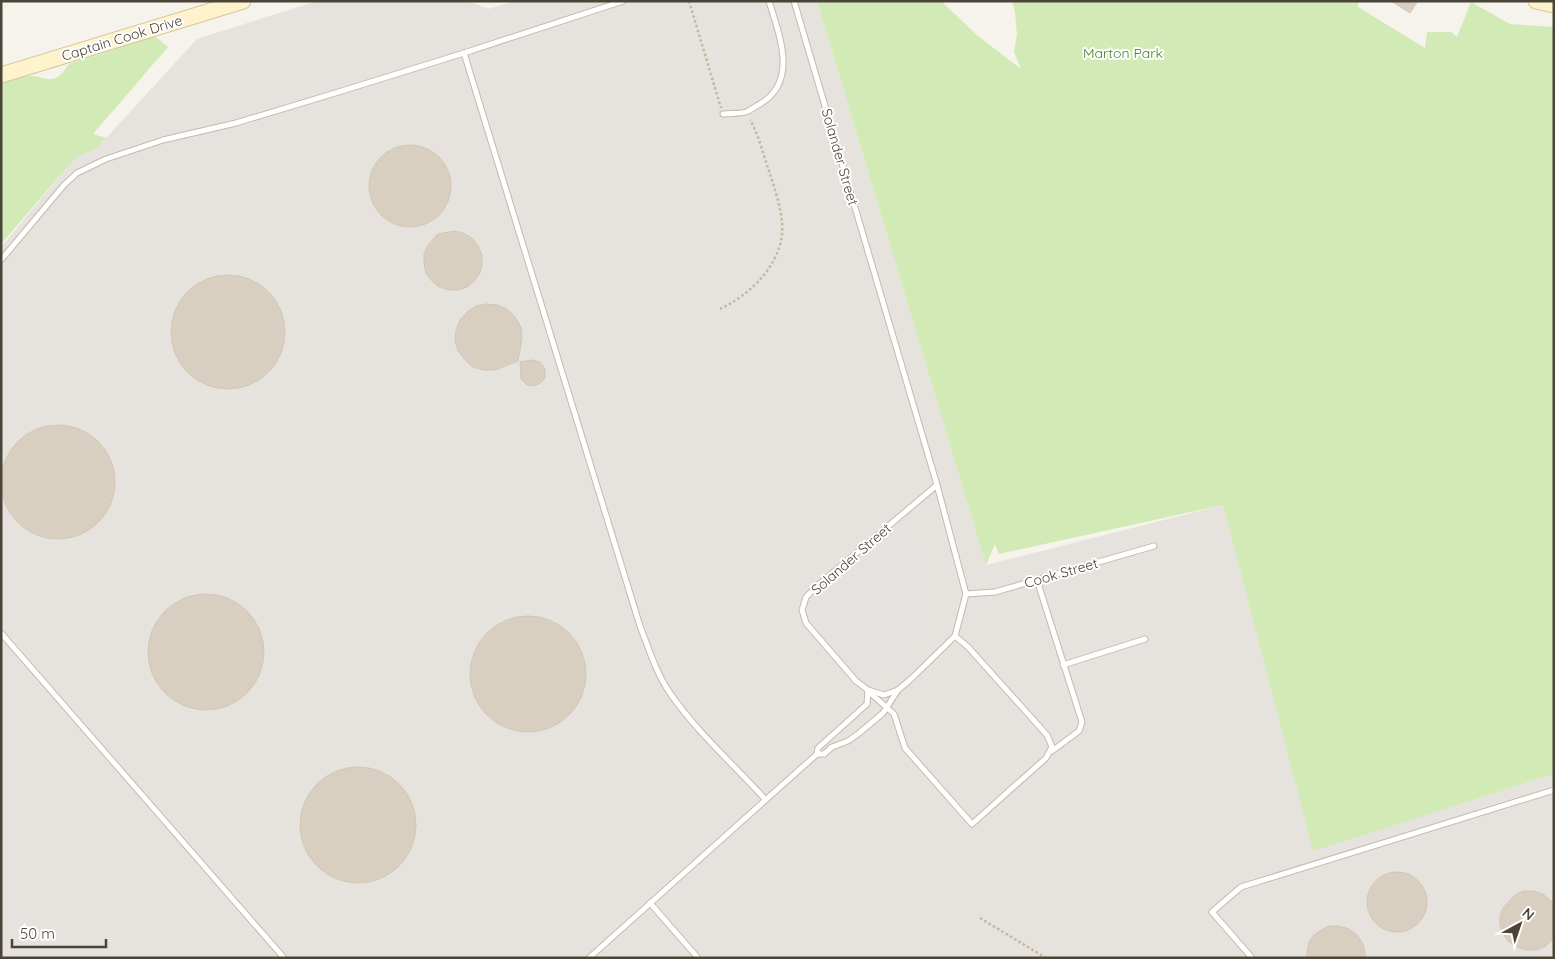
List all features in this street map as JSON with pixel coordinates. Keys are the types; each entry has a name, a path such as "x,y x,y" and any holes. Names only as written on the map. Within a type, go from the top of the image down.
{"main road":[{"name":"Captain Cook Drive","path":"1,75 243,1"},
{"path":"1536,1 1554,5"}],"lane":[{"path":"1,260 64,185 77,173 106,159 163,140 236,123 464,53 623,1"},
{"path":"723,114 746,112 768,99 778,85 783,72 783,56 769,1"},
{"name":"Solander Street","path":"794,1 937,485 966,594 955,636"},
{"path":"464,53 640,626 659,675 686,713 765,799"},
{"name":"Solander Street","path":"937,485 816,587 806,598 802,610 806,624 856,681 894,714 905,748 972,824 1046,758 1049,753"},
{"name":"Cook Street","path":"966,594 995,592 1154,546"},
{"path":"1037,580 1082,722 1079,731 1049,753"},
{"path":"1,633 284,958"},
{"path":"817,754 824,754 832,747 848,741 883,712 898,690 955,636 974,654 1046,735 1052,748 1049,753"},
{"path":"1064,665 1145,640"},
{"path":"589,958 817,754 818,748 867,704 868,690 884,694 898,690"},
{"path":"1252,958 1212,912 1241,887 1554,790"},
{"path":"650,902 698,958"}],"path":[{"path":"689,1 723,114"},
{"path":"720,309 734,303 762,277 779,246 782,234 782,218 773,185 756,128 746,112"},
{"path":"980,918 1046,958"}],"shaded area":[{"path":"317,1 468,1 488,9 515,1 817,1 986,565 1223,505 1313,850 1554,774 1554,958 1,958 1,247 75,158 96,149 197,39"},
{"path":"889,537 905,537 919,548 931,616 927,631 898,664 882,677 865,675 816,617 811,605 815,599"}],"green space":[{"name":"Marton Park","path":"817,1 941,1 978,36 1021,69 1014,52 1017,34 1012,1 1359,1 1358,7 1425,48 1427,32 1451,32 1457,37 1471,2 1510,24 1554,27 1554,774 1313,851 1223,505 999,554 995,544 986,565"},
{"path":"155,36 168,47 93,134 106,138 96,149 75,158 1,244 1,83 24,76 53,79 58,77 69,64"}],"building":[{"path":"1391,1 1418,1 1410,13"},
{"path":"410,145 426,148 439,157 448,170 451,186 448,202 439,215 426,224 410,227 394,224 381,215 372,202 369,186 372,170 381,157 394,148"},
{"path":"454,231 472,238 482,255 482,264 480,273 467,287 449,290 439,287 426,273 424,254 428,245 438,234"},
{"path":"228,275 250,279 260,284 276,300 281,310 285,332 281,354 276,364 260,380 250,385 228,389 206,385 196,380 180,364 175,354 171,332 175,310 180,300 196,284 206,279"},
{"path":"486,304 497,305 507,309 521,327 522,338 518,361 495,370 473,367 458,351 455,341 456,330 460,320 476,306"},
{"path":"532,360 540,362 545,369 545,378 539,384 531,386 521,379 520,362"},
{"path":"58,425 80,429 90,434 106,450 111,460 115,482 111,504 106,514 90,530 80,535 58,539 36,535 26,530 10,514 5,504 1,482 5,460 10,450 26,434 36,429"},
{"path":"206,594 228,598 247,611 260,630 264,652 260,674 247,693 228,706 206,710 184,706 165,693 152,674 148,652 152,630 165,611 184,598"},
{"path":"528,616 550,621 569,633 581,652 586,674 581,696 569,715 550,727 528,732 506,727 487,715 475,696 470,674 475,652 487,633 506,621"},
{"path":"358,767 380,772 399,784 411,803 416,825 411,847 399,866 380,878 358,883 336,878 317,866 305,847 300,825 305,803 317,784 336,772"},
{"path":"1397,872 1413,877 1418,881 1422,886 1427,902 1422,918 1418,923 1413,927 1397,932 1381,927 1376,923 1372,918 1367,902 1372,886 1376,881 1381,877"},
{"path":"1523,891 1543,894 1554,904 1554,938 1546,946 1536,950 1516,947 1508,941 1500,925 1500,916 1503,908 1515,895"},
{"path":"1329,926 1349,929 1357,935 1363,944 1366,958 1306,958 1309,942 1314,935"}]}
